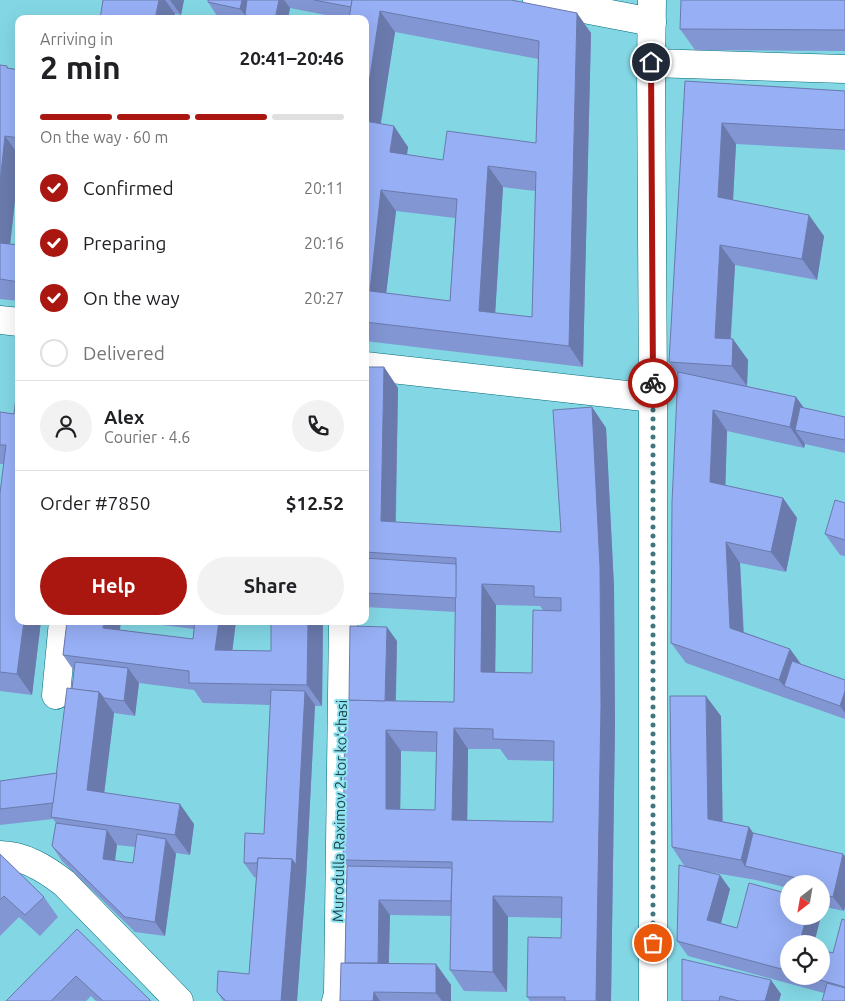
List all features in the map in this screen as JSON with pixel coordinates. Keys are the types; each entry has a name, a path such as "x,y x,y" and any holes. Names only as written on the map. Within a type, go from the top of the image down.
{"street":[{"path":"537,0 652,11 653,1001"},
{"path":"651,62 845,69"},
{"path":"0,320 15,322"},
{"path":"369,366 653,398"},
{"path":"56,695 64,625"},
{"name":"Murodulla Raximov 2-tor koʻchasi","path":"336,1001 338,994 343,625"},
{"path":"0,855 18,857 50,872 179,1001"}],"building":[{"path":"103,0 159,0 156,15 101,15"},
{"path":"208,0 242,0 240,9 208,2"},
{"path":"247,0 279,0 276,15 245,15"},
{"path":"314,0 352,0 351,7"},
{"path":"352,0 511,0 577,13 569,346 369,322 369,122 394,126 390,152 443,160 447,131 536,143 539,41 380,11 369,83 369,15 350,15","holes":["488,166 536,172 532,317 479,311","381,190 457,199 450,301 370,291"]},
{"path":"681,0 845,0 845,30 680,29"},
{"path":"0,65 15,69 15,137 5,136 0,182"},
{"path":"685,81 845,91 845,130 722,123 718,197 809,215 802,259 720,245 715,338 733,339 732,366 669,362"},
{"path":"0,243 15,245 15,281 0,279"},
{"path":"369,367 384,367 381,521 561,532 553,410 592,407 600,567 601,705 596,1001 565,1001 565,997 527,997 528,937 561,938 562,897 493,896 493,972 450,970 452,862 343,860 345,700 454,702 456,558 369,552","holes":["482,584 534,586 534,597 561,598 561,611 533,610 532,673 481,672","454,728 493,729 493,739 554,741 553,822 452,820","386,730 437,732 435,810 386,809"]},
{"path":"678,372 796,397 790,427 713,410 710,482 783,498 771,552 726,542 730,628 790,649 779,680 671,643 672,502"},
{"path":"15,405 15,625 23,625 17,674 0,672 0,493 6,445 0,445 0,412 14,414"},
{"path":"800,407 845,417 845,440 795,430"},
{"path":"835,500 845,503 845,540 825,534"},
{"path":"369,558 456,564 456,598 369,593"},
{"path":"67,625 103,625 103,628 193,639 195,625 218,625 215,650 271,651 271,625 308,625 307,685 189,683 189,671 63,655"},
{"path":"350,626 387,627 385,701 349,700"},
{"path":"792,661 845,680 845,691 840,706 784,686"},
{"path":"75,662 128,668 124,701 104,698 99,692 72,689"},
{"path":"67,688 99,692 87,790 180,804 175,835 51,817"},
{"path":"271,690 305,691 296,865 292,859 258,858 257,863 244,863 245,833 264,834"},
{"path":"670,696 706,696 708,819 749,827 741,860 672,847"},
{"path":"57,773 53,803 0,809 0,781"},
{"path":"56,823 107,830 103,859 133,863 137,834 166,839 155,922 125,917 52,846"},
{"path":"753,833 843,854 833,897 830,896 830,875 784,875 745,866"},
{"path":"0,854 44,897 25,915 4,896 0,900"},
{"path":"258,858 292,859 281,1001 226,1001 217,992 218,971 249,974"},
{"path":"679,865 720,875 707,920 737,928 749,883 780,892 780,925 804,925 802,935 780,935 780,969 677,941"},
{"path":"347,866 452,868 451,901 379,900 378,963 345,963"},
{"path":"842,919 845,920 845,987 830,983 830,952 833,953"},
{"path":"77,929 151,1001 103,1001 76,976 51,1001 6,1001"},
{"path":"682,959 771,980 765,1001 739,1001 720,996 719,1001 682,1001"},
{"path":"341,963 436,964 436,993 374,992 373,1001 340,1001"},
{"path":"830,984 845,988 845,1001 822,1001 826,985"}],"way so far":[{"path":"653,383 653,943"}],"route":[{"path":"651,62 653,383"}]}
